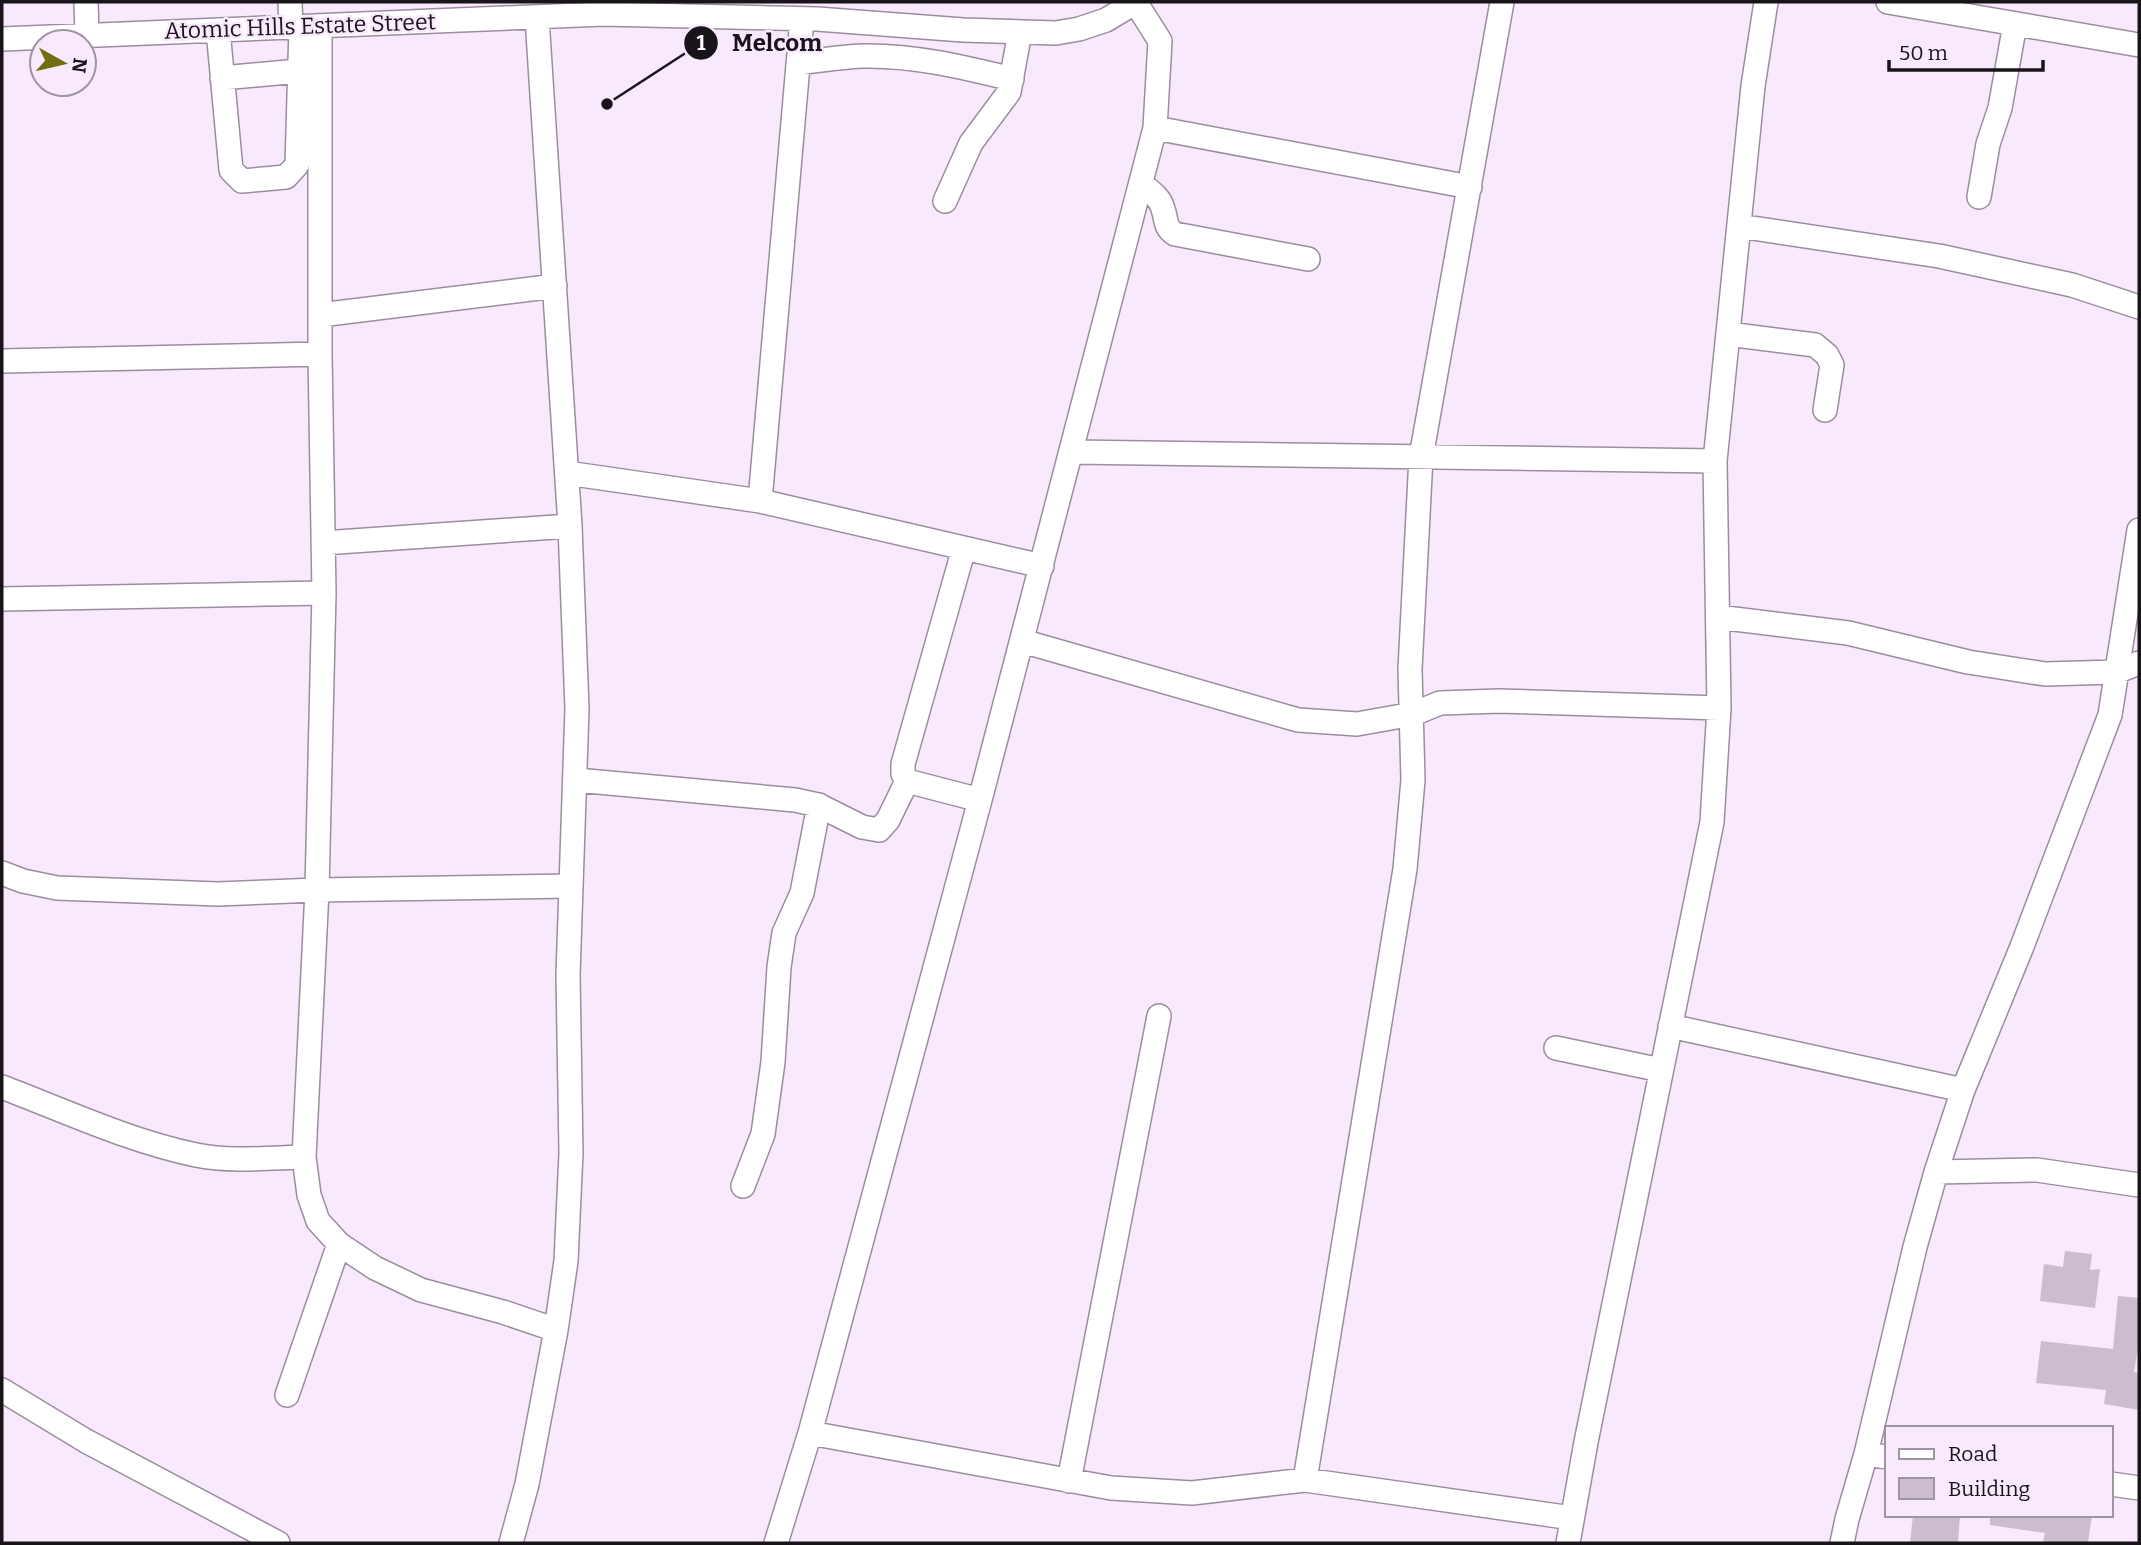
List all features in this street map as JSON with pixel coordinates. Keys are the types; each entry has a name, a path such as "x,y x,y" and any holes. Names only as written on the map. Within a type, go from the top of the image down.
{"street":[{"path":"86,2 87,28"},
{"path":"290,2 304,27 320,315 324,593 317,890 304,1157 309,1195 318,1221 339,1244 374,1268 421,1290 503,1311 556,1330"},
{"path":"776,1543 810,1433 980,800 1155,128 1160,41 1136,2"},
{"name":"Atomic Hills Estate Street","path":"98,34 537,18 563,9 603,14 802,19 1056,33 1105,20 1136,2"},
{"path":"1305,1480 1405,869 1413,779 1410,669 1422,457 1502,2"},
{"path":"1568,1543 1712,822 1719,708 1714,461 1753,86 1766,2"},
{"path":"1888,2 2139,45"},
{"path":"512,1543 529,1472 556,1330 566,1261 571,1153 568,975 577,709 567,473 537,18"},
{"path":"760,501 802,19"},
{"path":"1979,197 1988,144 2000,108 2015,24"},
{"path":"218,30 231,170 242,181 286,177 297,165 299,71 304,27"},
{"path":"945,201 971,143 1009,92 1020,32"},
{"name":"Atomic Hills Estate Street","path":"2,38 28,37"},
{"path":"799,62 863,56 903,58 957,66 1012,79"},
{"path":"222,78 299,71"},
{"path":"1155,128 1470,187"},
{"path":"1140,184 1156,195 1163,207 1166,225 1175,234 1308,259"},
{"path":"1739,226 1939,256 2072,285 2139,307"},
{"path":"320,315 555,286"},
{"path":"1728,334 1815,345 1827,355 1832,365 1825,410"},
{"path":"2,361 320,354"},
{"path":"1071,452 1714,461"},
{"path":"567,473 760,501 1042,566"},
{"path":"323,543 570,526"},
{"path":"1842,1543 1847,1519 1877,1456 1915,1247 1936,1172 1963,1090 2021,949 2110,715 2139,530"},
{"path":"964,548 903,764 903,774 906,780 980,800"},
{"path":"2,599 324,593"},
{"path":"1718,617 1848,633 1968,662 2045,674 2116,672 2139,663"},
{"path":"1022,641 1298,720 1357,723 1413,714 1440,704 1499,701 1719,708"},
{"path":"576,780 796,800 819,805 862,827 879,830 888,820 906,780"},
{"path":"743,1185 763,1134 773,1062 784,933 802,893 819,805"},
{"path":"2,873 23,881 57,888 218,894 571,887"},
{"path":"1069,1481 1158,1016"},
{"path":"1670,1026 1963,1090"},
{"path":"1556,1048 1661,1070"},
{"path":"2,1087 142,1140 198,1155 245,1159 304,1157"},
{"path":"1936,1172 2037,1170 2139,1185"},
{"path":"287,1395 339,1244"},
{"path":"2,1390 86,1441 278,1543"},
{"path":"810,1433 1111,1488 1192,1493 1305,1480 1572,1518"},
{"path":"2113,1484 2139,1488"}],"building":[{"path":"2065,1251 2092,1254 2090,1270 2100,1269 2095,1308 2040,1301 2044,1264 2063,1267"},
{"path":"2118,1296 2139,1298 2139,1342 2134,1372 2139,1373 2139,1410 2104,1404 2106,1390 2036,1383 2041,1341 2113,1349"},
{"path":"1913,1517 1960,1517 1958,1543 1910,1543"},
{"path":"1990,1517 2092,1517 2088,1543 2043,1543 2045,1533 1990,1525"}],"place":[{"name":"Melcom","path":"607,104"}]}
